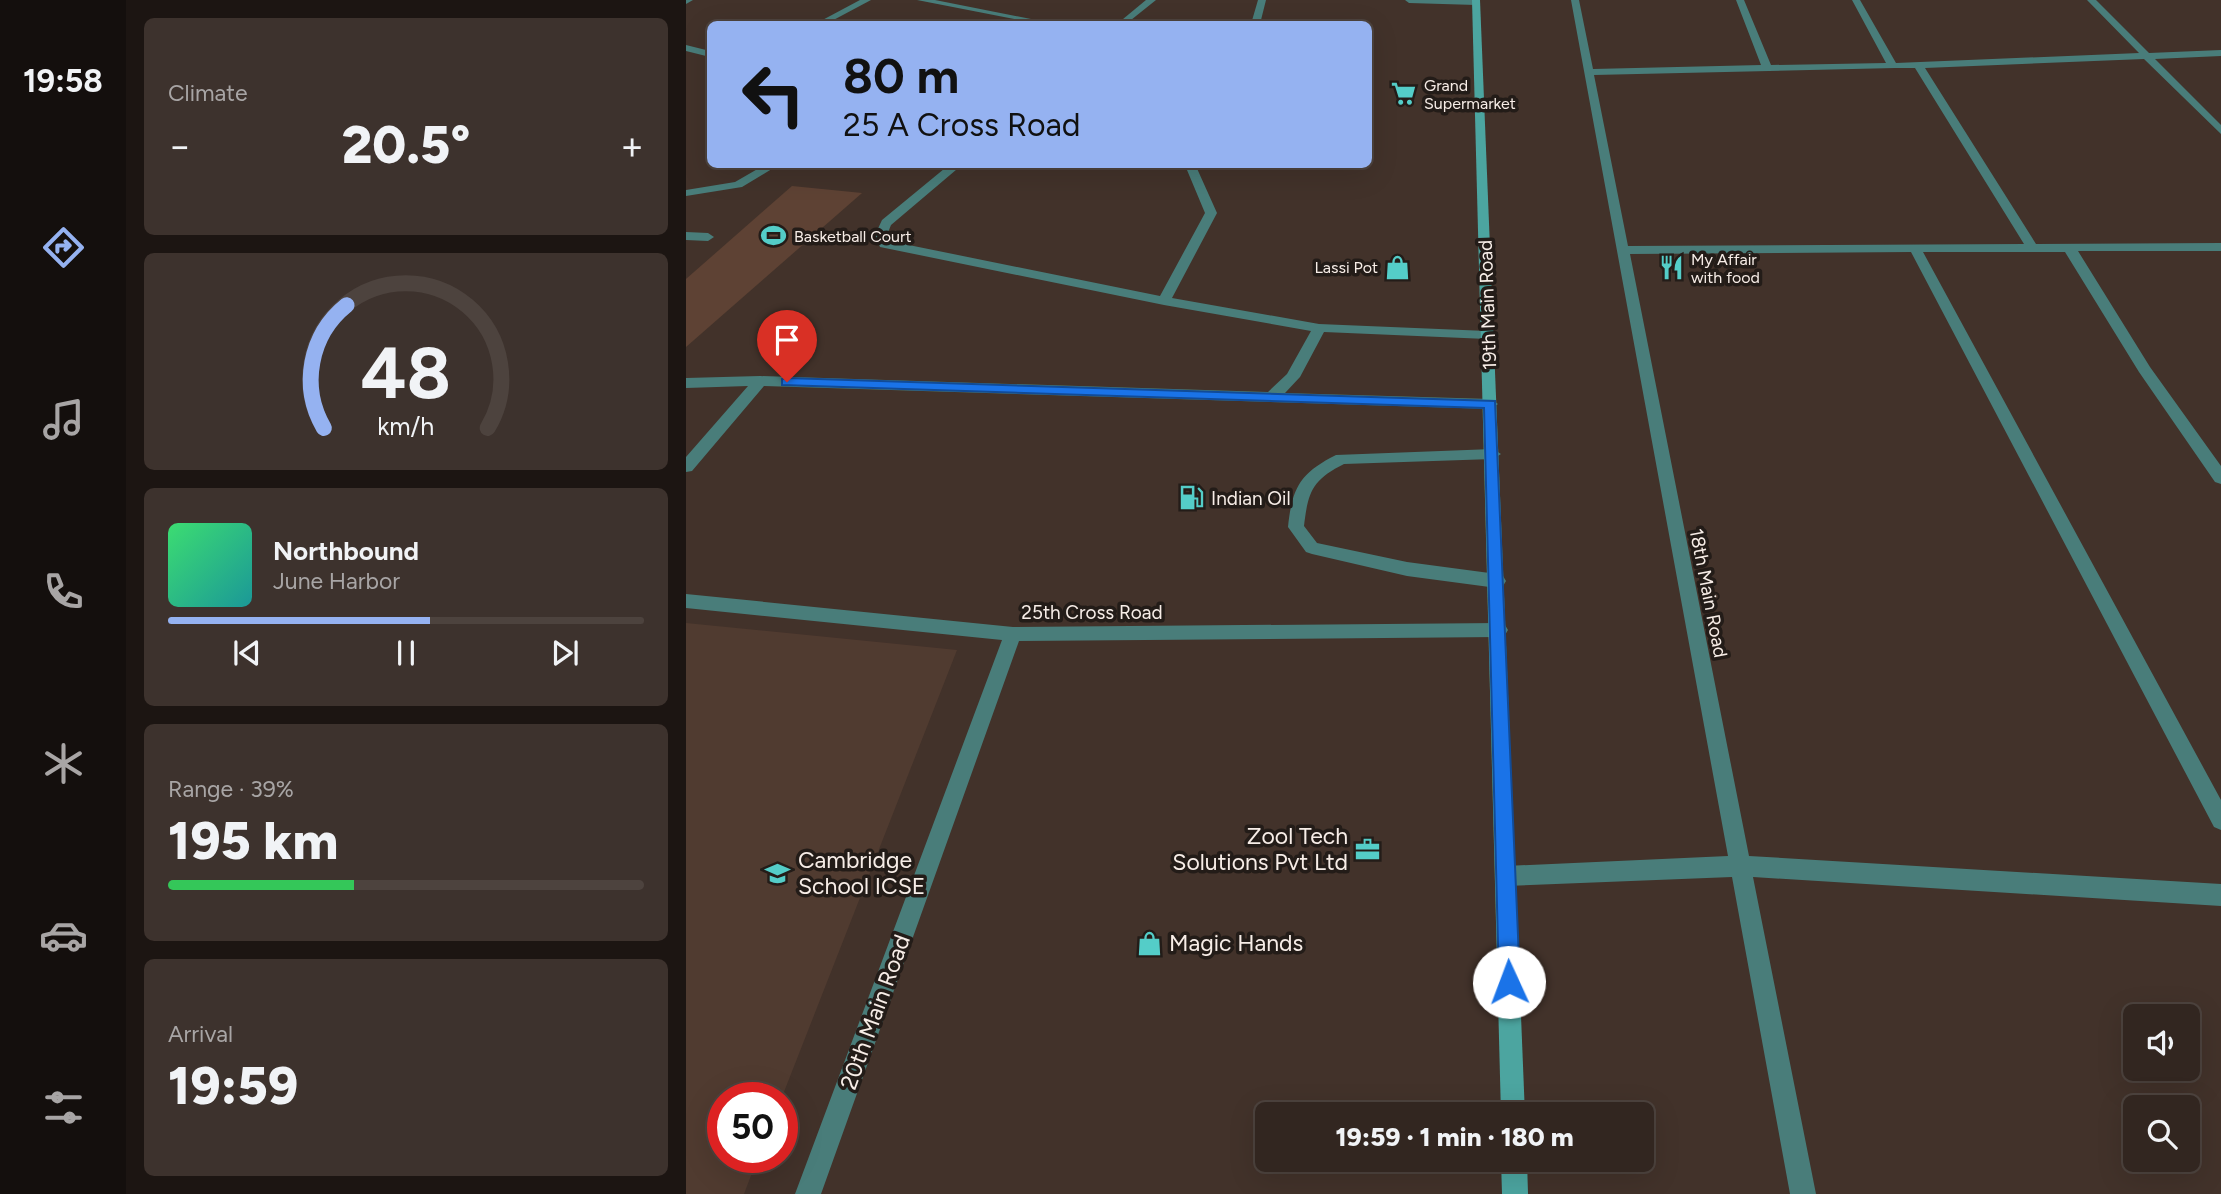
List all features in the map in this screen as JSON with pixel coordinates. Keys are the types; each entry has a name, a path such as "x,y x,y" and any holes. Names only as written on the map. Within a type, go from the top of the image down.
{"main road":[{"name":"19th Main Road","path":"1476,1 1513,1102"},
{"path":"1514,1172 1515,1194"}],"street":[{"path":"826,21 867,0"},
{"path":"921,0 1034,21"},
{"path":"1125,21 1152,0"},
{"path":"1256,21 1262,0"},
{"path":"1409,0 1476,1"},
{"name":"18th Main Road","path":"1575,0 1803,1194"},
{"path":"1740,0 1766,68"},
{"path":"1856,0 1893,66"},
{"path":"2091,0 2221,131"},
{"path":"980,21 993,14"},
{"path":"686,48 707,53"},
{"path":"1589,72 1893,66 2221,52"},
{"path":"1918,65 2033,249"},
{"path":"686,193 738,185 768,168"},
{"path":"953,168 886,223 881,236 884,244 1164,301 1320,328 1488,335"},
{"path":"1164,301 1211,213 1192,168"},
{"path":"686,236 708,237"},
{"path":"1623,250 2221,248"},
{"path":"2070,249 2144,369 2221,478"},
{"path":"1916,250 2221,820"},
{"path":"1272,397 1293,377 1320,328"},
{"path":"686,467 760,381"},
{"path":"686,383 760,381 1491,404"},
{"path":"1493,454 1341,459 1318,470 1299,493 1296,527 1311,548 1407,569 1497,581"},
{"name":"25th Cross Road","path":"686,601 1013,634 1499,630"},
{"name":"20th Main Road","path":"808,1194 1013,634"},
{"path":"1506,876 1739,866 2221,894"}],"shaded area":[{"name":"Basketball Court","path":"792,186 862,193 686,347 686,279"},
{"name":"Cambridge School ICSE","path":"686,623 957,650 788,1082 707,1082 707,1173 752,1173 744,1194 686,1194"}],"place":[{"name":"Grand Supermarket","path":"1404,94"},
{"name":"Basketball Court","path":"774,236"},
{"name":"Lassi Pot","path":"1398,267"},
{"name":"My Affair with food","path":"1671,268"},
{"name":"Indian Oil","path":"1191,498"},
{"name":"Zool Tech Solutions Pvt Ltd","path":"1368,849"},
{"name":"Cambridge School ICSE","path":"778,873"},
{"name":"Magic Hands","path":"1149,943"}],"route":[{"path":"787,382 1491,404 1509,982"}]}
